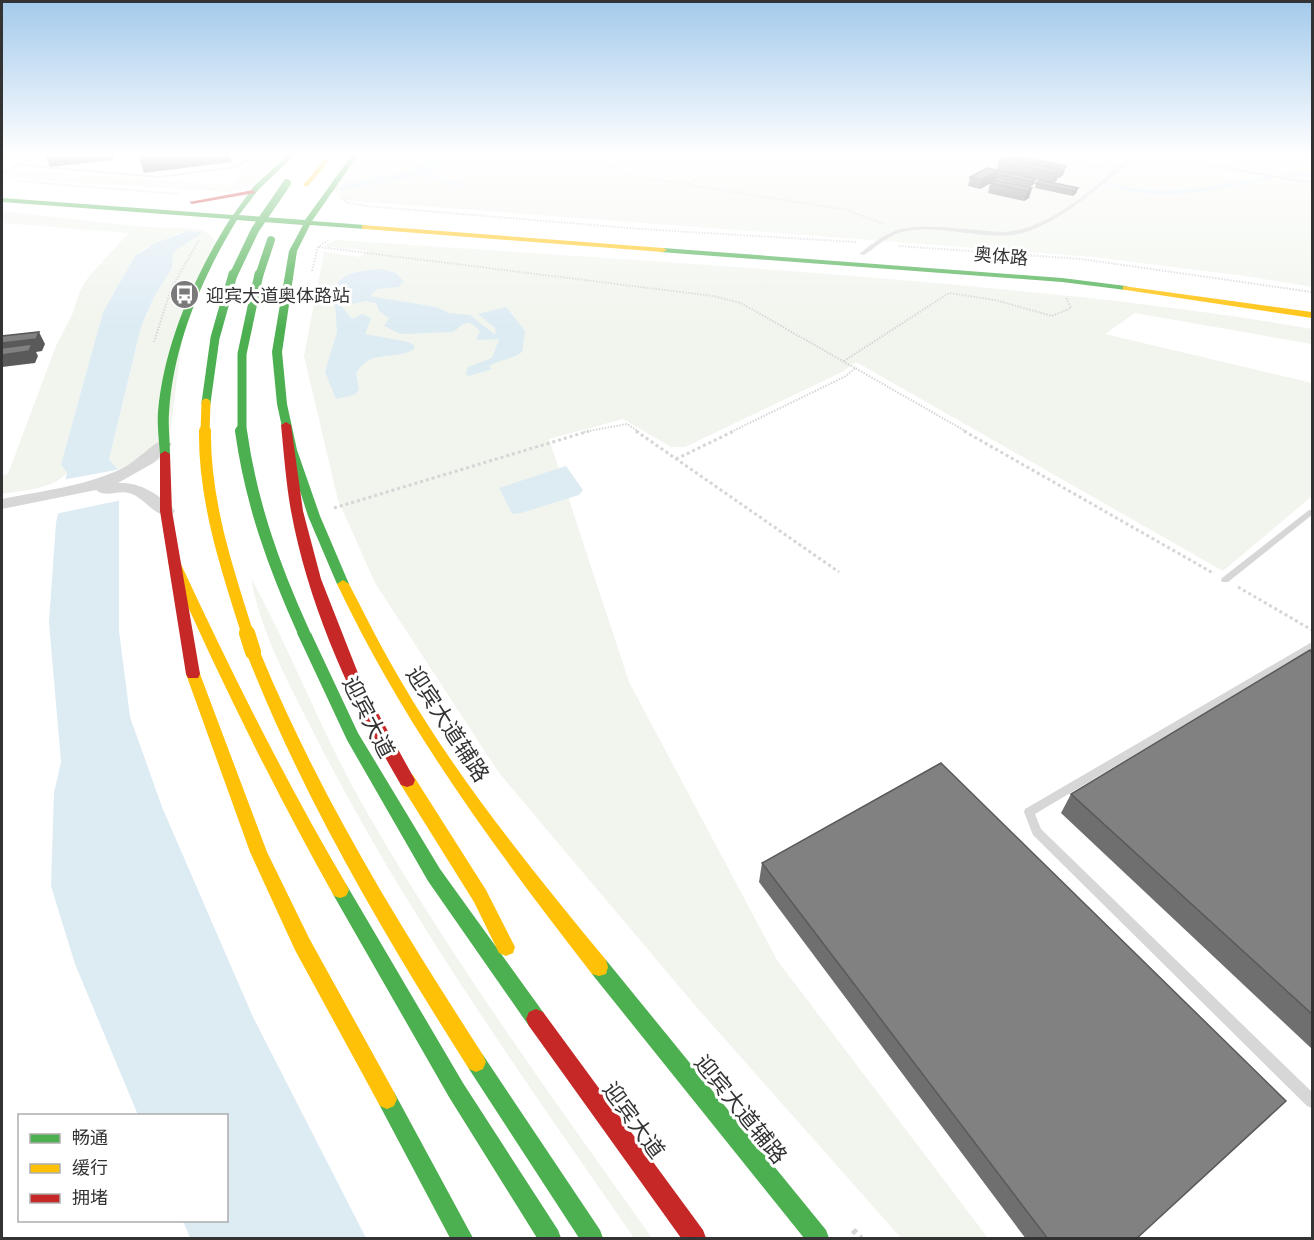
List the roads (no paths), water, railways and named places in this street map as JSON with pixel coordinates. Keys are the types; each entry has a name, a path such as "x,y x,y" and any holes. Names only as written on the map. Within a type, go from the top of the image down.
{"main road":[{"path":"145,213 202,224 218,233 222,241"},
{"name":"奥体路","path":"235,213 862,254 1152,277"},
{"path":"239,213 200,284 172,360 164,409 166,511 194,682 259,852 302,944 462,1239"},
{"path":"264,213 235,265 221,303 209,351 204,417 212,503 223,557 253,652 277,712 358,871 463,1044 592,1239"},
{"name":"迎宾大道","path":"288,213 274,234 255,276 240,352 238,397 244,462 253,501 267,544 304,633 352,736 434,875 568,1065 695,1239"},
{"name":"迎宾大道辅路","path":"315,213 292,252 278,337 277,358 286,424 305,494 340,580 373,648 446,764 522,870 818,1239"},
{"name":"奥体路","path":"311,218 1062,280 1210,298 1312,315"},
{"path":"1265,294 1312,302"},
{"path":"286,424 300,522 311,566 343,652 385,745 480,896 568,1065"},
{"path":"174,562 211,646 285,795 456,1090 550,1239"}],"street":[{"path":"2,504 124,476 152,459 164,444"},
{"path":"2,511 119,487 143,491 166,511"}],"lane":[{"path":"862,254 899,231 922,230 1006,235 1047,223 1060,213"},
{"path":"1225,580 1312,512"},
{"path":"1312,645 1029,812 1037,831 1312,1101"}],"place":[{"name":"迎宾大道奥体路站","path":"185,295"}]}
